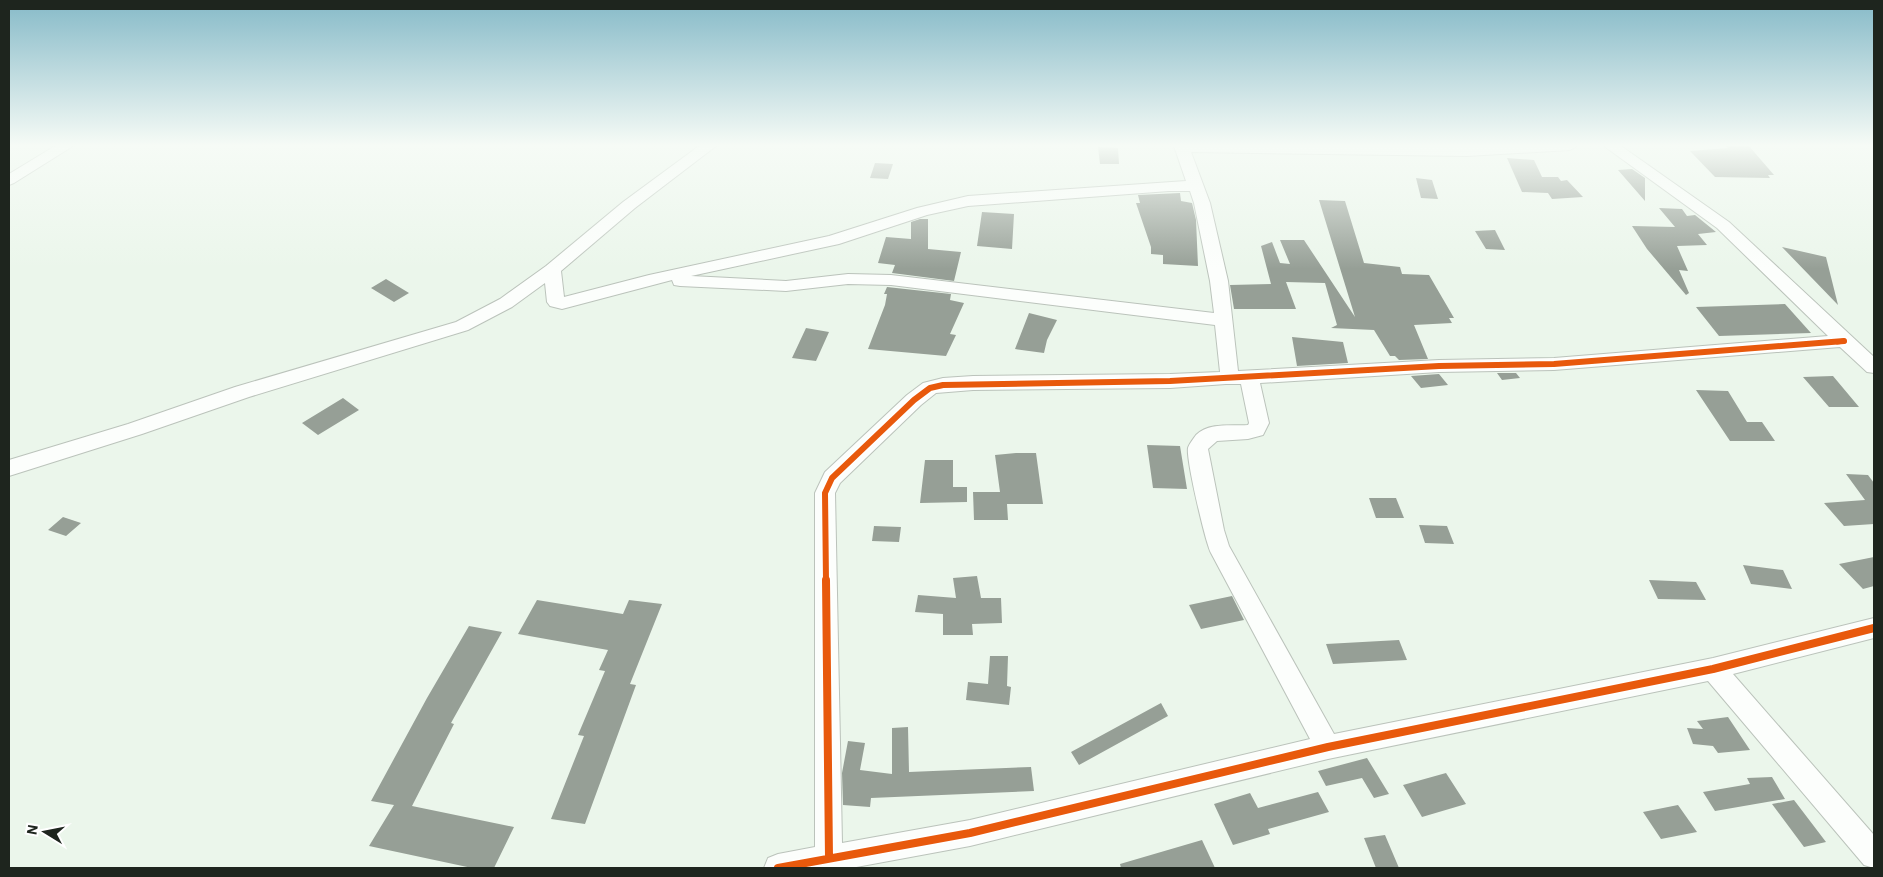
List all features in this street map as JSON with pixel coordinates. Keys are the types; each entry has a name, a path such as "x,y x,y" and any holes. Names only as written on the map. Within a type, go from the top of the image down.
{"street":[{"path":"9,468 135,429 242,392 462,326 506,303 552,270 653,187"},
{"path":"552,270 556,302 559,304 649,280 833,240 923,211 968,201 1157,187"},
{"path":"1196,187 1202,203 1219,281 1222,320 1239,378 1259,423 1256,430 1252,432 1225,431 1211,435 1200,443 1198,450 1212,530 1219,547 1328,747"},
{"path":"1670,187 1701,208 1747,246 1844,341 1874,367"},
{"path":"649,280 786,286 848,278 891,280 1222,320"},
{"path":"829,858 825,493 832,478 914,400 930,388 973,383 1239,378 1430,367 1554,364 1844,341"},
{"path":"778,868 970,833 1328,747 1712,669 1874,628"},
{"path":"1712,669 1874,855"}],"building":[{"path":"1418,187 1434,187 1438,199 1421,198"},
{"path":"1520,187 1574,187 1583,197 1552,199 1548,193 1522,192"},
{"path":"1633,187 1645,187 1645,201"},
{"path":"1180,193 1181,201 1192,203 1196,220 1198,266 1163,264 1163,255 1151,254 1151,247 1136,203 1140,203 1138,195"},
{"path":"1319,200 1345,201 1364,263 1400,267 1402,274 1429,275 1454,318 1449,318 1452,323 1414,325 1428,359 1399,360 1395,356 1390,356 1374,330 1331,328 1337,325 1325,283 1286,282 1296,309 1234,309 1230,285 1271,284 1261,246 1272,242 1280,263 1290,264 1280,240 1304,240 1355,317"},
{"path":"1659,208 1682,209 1687,216 1695,215 1716,232 1698,234 1707,245 1677,246 1688,271 1679,270 1689,293 1686,295 1647,249 1632,226 1675,227"},
{"path":"982,212 1014,214 1012,249 977,246"},
{"path":"928,219 928,249 961,252 954,281 892,273 895,265 878,263 886,237 911,239 911,222"},
{"path":"1495,230 1505,250 1486,249 1475,231"},
{"path":"1782,247 1826,257 1838,305"},
{"path":"386,279 409,293 394,302 371,288"},
{"path":"887,287 951,294 950,300 964,303 950,334 956,335 946,356 868,349 885,305 887,294 884,294"},
{"path":"1785,304 1811,333 1719,336 1696,307"},
{"path":"1029,313 1057,320 1047,340 1044,353 1015,349"},
{"path":"806,328 829,332 816,361 792,358"},
{"path":"1292,337 1343,342 1348,363 1297,366"},
{"path":"1497,373 1516,373 1520,378 1502,380"},
{"path":"1439,374 1448,385 1421,388 1411,376"},
{"path":"1833,376 1859,407 1829,407 1803,377"},
{"path":"1696,390 1728,391 1747,422 1762,422 1775,441 1730,441"},
{"path":"343,398 359,410 318,435 302,423"},
{"path":"1147,445 1180,446 1187,489 1153,488"},
{"path":"1036,453 1043,504 1007,504 1008,520 974,520 973,492 1000,492 995,455"},
{"path":"925,460 953,460 953,487 967,487 967,502 920,503"},
{"path":"1846,474 1868,475 1874,483 1874,524 1844,526 1824,503 1865,500"},
{"path":"1369,498 1396,498 1404,518 1376,518"},
{"path":"63,517 81,523 66,536 48,530"},
{"path":"1419,525 1447,526 1454,544 1425,543"},
{"path":"874,526 901,527 899,542 872,541"},
{"path":"1874,557 1874,586 1863,589 1839,564"},
{"path":"1743,565 1783,570 1792,589 1751,584"},
{"path":"977,576 981,598 1001,598 1002,623 972,624 973,635 943,635 943,614 915,612 918,595 956,598 953,578"},
{"path":"1649,580 1696,582 1706,600 1658,599"},
{"path":"1232,596 1244,620 1201,629 1189,605"},
{"path":"537,600 623,614 629,600 662,604 630,684 636,685 585,824 551,819 584,736 578,735 605,671 599,670 608,650 518,634"},
{"path":"469,626 502,632 451,723 454,724 412,806 514,827 494,868 472,868 369,846 394,805 371,801"},
{"path":"1399,640 1407,660 1333,664 1326,644"},
{"path":"990,656 1008,656 1007,686 1011,687 1009,705 966,700 968,682 988,684"},
{"path":"1161,703 1168,716 1079,765 1071,752"},
{"path":"1728,717 1750,750 1718,753 1713,746 1693,744 1687,728 1703,729 1697,721"},
{"path":"908,727 909,772 1031,767 1034,791 871,798 870,807 843,805 842,773 848,741 865,743 860,770 892,774 892,728"},
{"path":"1367,758 1389,794 1374,798 1362,778 1326,786 1318,771"},
{"path":"1446,773 1466,804 1422,817 1403,785"},
{"path":"1772,777 1785,799 1715,811 1703,792 1750,784 1747,778"},
{"path":"1318,792 1329,812 1268,829 1270,834 1233,845 1214,804 1250,793 1258,808"},
{"path":"1794,800 1826,842 1804,847 1772,804"},
{"path":"1678,805 1697,832 1661,839 1643,812"},
{"path":"1385,835 1399,868 1376,868 1364,838"},
{"path":"1202,840 1215,868 1121,868 1120,864"}],"cycle path":[{"path":"829,858 825,493 832,478 914,400 930,388 973,383 1170,381 1439,366 1554,364 1844,341"},
{"path":"778,868 970,833 1328,747 1713,669 1874,628"}]}
